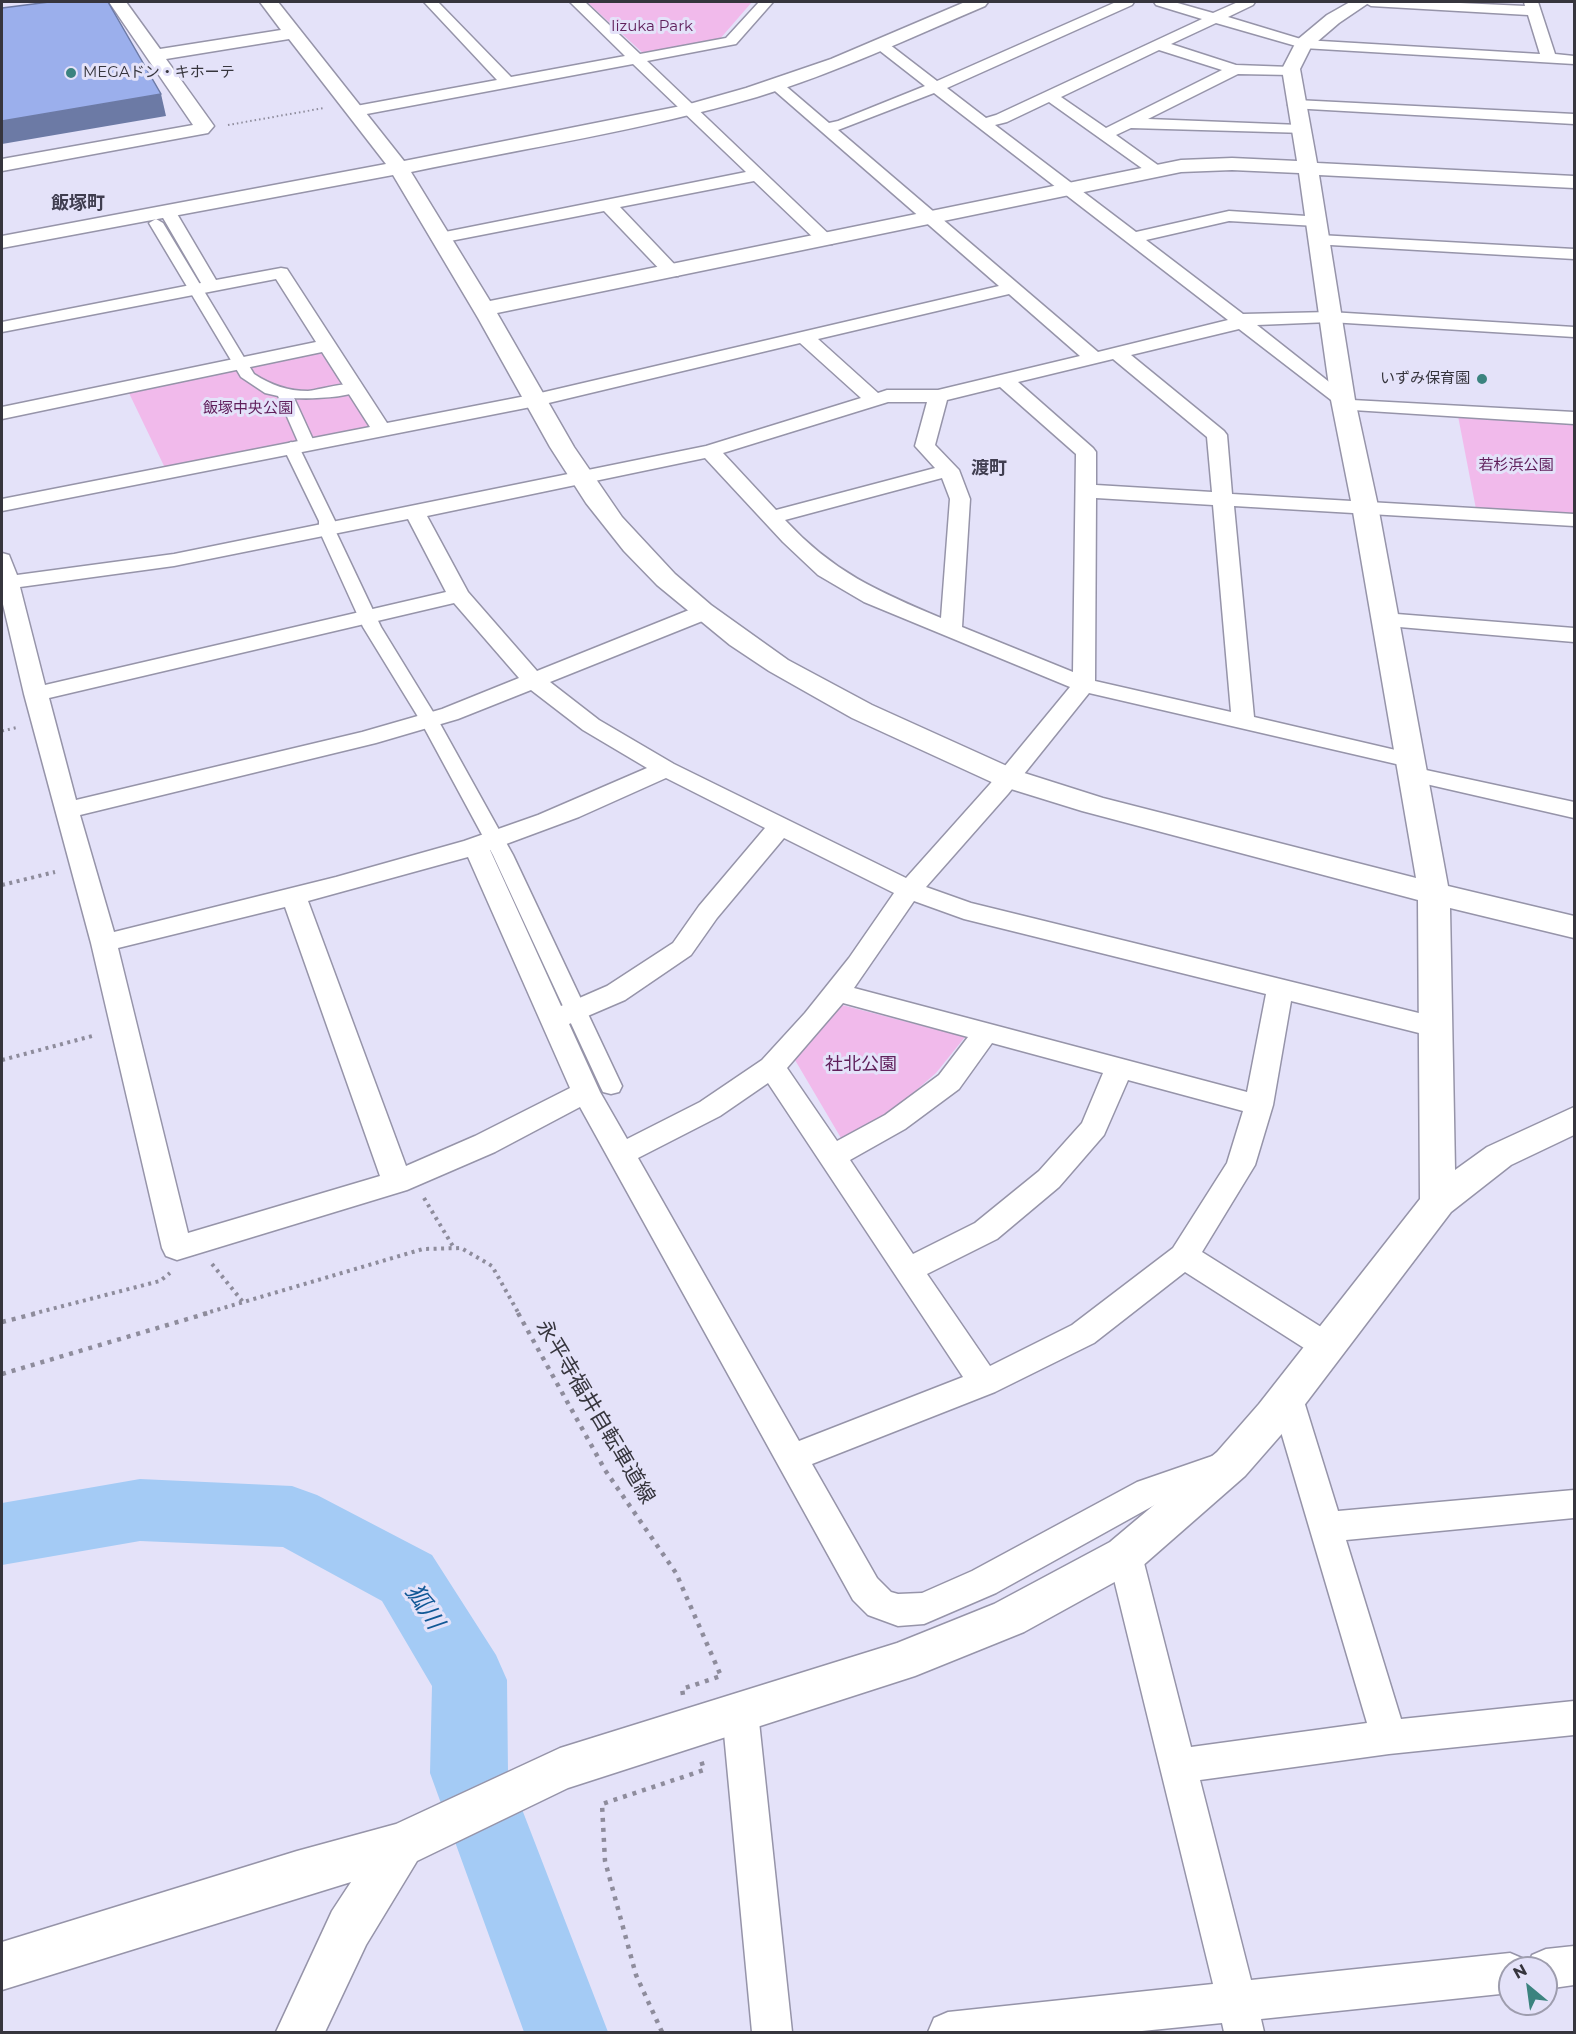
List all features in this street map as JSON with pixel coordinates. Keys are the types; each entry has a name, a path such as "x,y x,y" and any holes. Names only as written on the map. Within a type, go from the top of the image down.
{"street":[{"path":"269,2 399,168 604,513 666,582 702,613 812,685 897,730 1009,778 1088,802 1434,894 1575,927"},
{"path":"431,2 508,83"},
{"path":"577,2 826,240"},
{"path":"356,111 731,41 766,2"},
{"path":"2,242 162,217 689,110 776,85 880,45 979,2"},
{"path":"826,128 842,125 936,87 1127,2"},
{"path":"1161,2 1303,44 1575,60"},
{"path":"983,123 1001,119 1248,2"},
{"path":"1361,2 1333,19 1303,44 1291,71 1343,403 1365,506 1434,894 1438,1202"},
{"path":"1371,2 1533,6 1549,58"},
{"path":"2,165 201,129 204,126 155,55 116,5"},
{"path":"155,55 294,33"},
{"path":"1157,44 1235,69 1291,71"},
{"path":"880,45 1242,321 1343,403 1575,418"},
{"path":"1105,135 1235,69"},
{"path":"776,85 1094,358"},
{"path":"1050,96 1156,171"},
{"path":"1296,105 1575,119"},
{"path":"1129,123 1300,130"},
{"path":"484,309 1156,171 1206,164 1575,182"},
{"path":"440,238 758,175"},
{"path":"608,205 672,272"},
{"path":"1134,238 1228,216 1317,230 1575,254"},
{"path":"162,217 203,287 248,377 258,384 284,393 308,395 356,388"},
{"path":"2,327 281,273 382,430"},
{"path":"2,505 536,400 1013,288"},
{"path":"598,1089 485,1144 404,1179 186,1245 124,1027 104,943 4,575 174,560 582,479 710,451 887,396 938,396 1242,321 1330,317 1575,332"},
{"path":"804,337 875,400"},
{"path":"2,413 327,345"},
{"path":"1116,352 1217,435 1243,722"},
{"path":"620,1154 662,1135 710,1108 772,1067 815,1020 909,890 1009,778 1084,685 1086,452 1004,380"},
{"path":"284,393 299,446 327,521 327,530 368,618 429,720 598,1089 620,1154 865,1589 880,1604 898,1610 924,1608 984,1582 1149,1492 1231,1464"},
{"path":"938,396 925,446 949,470 957,484 960,499 951,630"},
{"path":"710,451 771,518 826,570 872,597 951,630 1084,685 1243,722 1575,810"},
{"path":"771,518 949,470"},
{"path":"1086,491 1575,520"},
{"path":"415,513 459,595 535,682 591,725 666,769 909,890 964,910 1435,1027"},
{"path":"35,693 368,618 459,595"},
{"path":"66,810 368,738 429,720 535,682 702,613"},
{"path":"1384,620 1575,634"},
{"path":"104,943 293,895 485,842 597,801 666,769"},
{"path":"565,1016 616,993 682,948 708,912 781,826"},
{"path":"293,895 404,1179"},
{"path":"791,1458 984,1383 1083,1334 1184,1257 1240,1166 1259,1105 1280,988"},
{"path":"836,992 1259,1105"},
{"path":"832,1157 895,1122 949,1082 986,1032"},
{"path":"772,1067 984,1383"},
{"path":"908,1270 986,1231 1049,1179 1094,1128 1119,1067"},
{"path":"2,1966 297,1874 401,1845 560,1769 900,1662 1009,1618 1125,1555 1231,1464 1287,1398 1438,1202 1499,1155 1575,1120"},
{"path":"1184,1257 1326,1346"},
{"path":"1287,1398 1389,1737"},
{"path":"1326,1527 1575,1504"},
{"path":"1125,1555 1240,2018"},
{"path":"740,1712 772,2032"},
{"path":"1177,1766 1389,1737 1575,1718"},
{"path":"300,2032 350,1928 401,1845"},
{"path":"1558,1968 1575,1966"},
{"path":"948,2032 1240,2018 1498,1975"}],"path":[{"path":"201,129 331,107"},
{"path":"2,885 82,865"},
{"path":"2,1060 124,1027"},
{"path":"404,1179 454,1248"},
{"path":"2,1322 160,1281 179,1266 186,1245 243,1302"},
{"name":"永平寺福井自転車道線","path":"2,1374 423,1249 461,1248 492,1266 605,1470 676,1573 721,1676 682,1689 704,1770 602,1804 605,1861 636,1975 662,2032"}],"green space":[{"name":"Iizuka Park","path":"587,2 752,2 719,40 644,54"},
{"name":"飯塚中央公園","path":"324,351 370,426 165,468 128,391"},
{"name":"若杉浜公園","path":"1458,416 1574,424 1574,516 1476,509"},
{"name":"社北公園","path":"842,1005 965,1037 936,1073 889,1114 841,1138 795,1060"}],"building":[{"name":"MEGAドン・キホーテ","path":"49,2 108,2 161,94 2,121 2,8"}],"waterway":[{"name":"狐川","path":"2,1534 140,1510 292,1517 407,1578 470,1680 469,1773 566,2032"}],"place":[{"name":"MEGAドン・キホーテ","path":"71,73"},
{"name":"いずみ保育園","path":"1482,379"}],"district":[{"name":"飯塚町","path":"78,204"},
{"name":"渡町","path":"989,469"}]}
